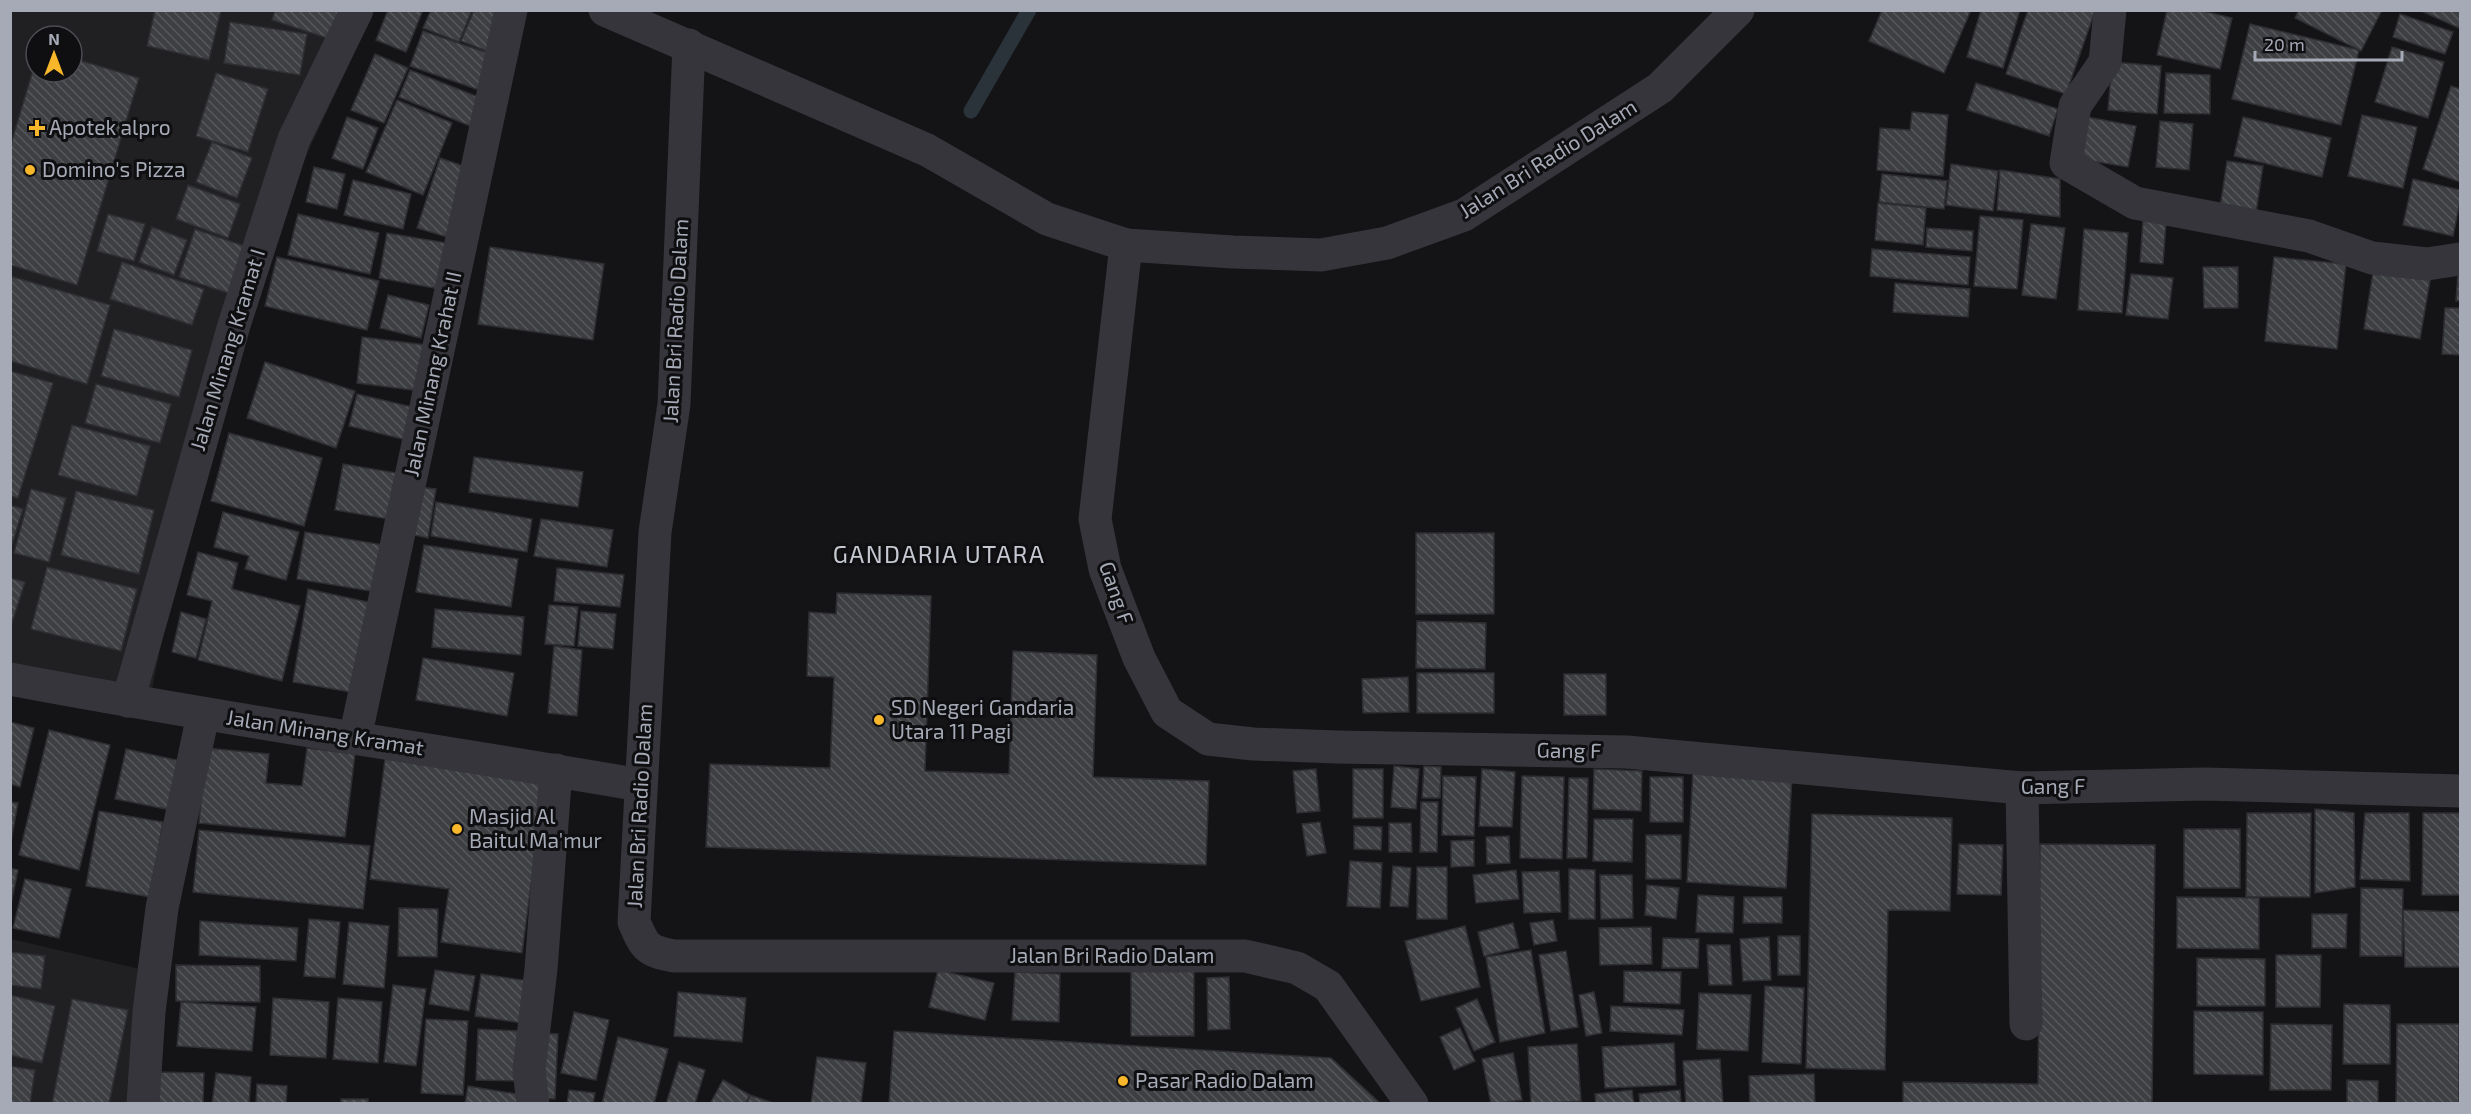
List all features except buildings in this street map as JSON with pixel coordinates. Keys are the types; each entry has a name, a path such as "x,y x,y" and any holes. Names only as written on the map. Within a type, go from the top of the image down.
{"street":[{"name":"Jalan Minang Kramat I","path":"128,701 234,325 294,139 357,10"},
{"name":"Jalan Minang Krahat II","path":"355,738 511,10"},
{"name":"Jalan Bri Radio Dalam","path":"605,10 927,150 1047,219 1126,245 1321,255 1387,243 1464,216 1660,88 1738,10"},
{"path":"2110,10 2105,62 2075,106 2066,163 2135,203 2309,236 2372,258 2427,264 2460,259"},
{"name":"Jalan Bri Radio Dalam","path":"689,45 674,405 655,532 640,785 634,922 642,940 653,952 674,956 1245,956 1297,968 1328,986 1412,1104"},
{"name":"Gang F","path":"1126,245 1095,519 1105,569 1139,658 1167,712 1208,739 1253,744 1337,747 1627,752 2022,788 2205,784 2460,791"},
{"name":"Jalan Minang Kramat","path":"10,679 203,715 640,785"},
{"path":"143,1104 149,1012 162,908 203,715"},
{"path":"533,1104 530,1070 541,969 556,770"},
{"path":"2022,788 2026,1024"}],"shaded area":[{"path":"11,11 374,11 292,186 184,530 150,699 11,667"},
{"path":"11,939 170,976 151,1103 11,1104"}],"waterway":[{"path":"971,111 1029,10"}],"place":[{"name":"Apotek alpro","path":"37,128"},
{"name":"Domino's Pizza","path":"30,170"},
{"name":"SD Negeri Gandaria Utara 11 Pagi","path":"879,720"},
{"name":"Masjid Al Baitul Ma'mur","path":"457,829"},
{"name":"Pasar Radio Dalam","path":"1123,1081"}],"district":[{"name":"GANDARIA UTARA","path":"939,555"}]}
